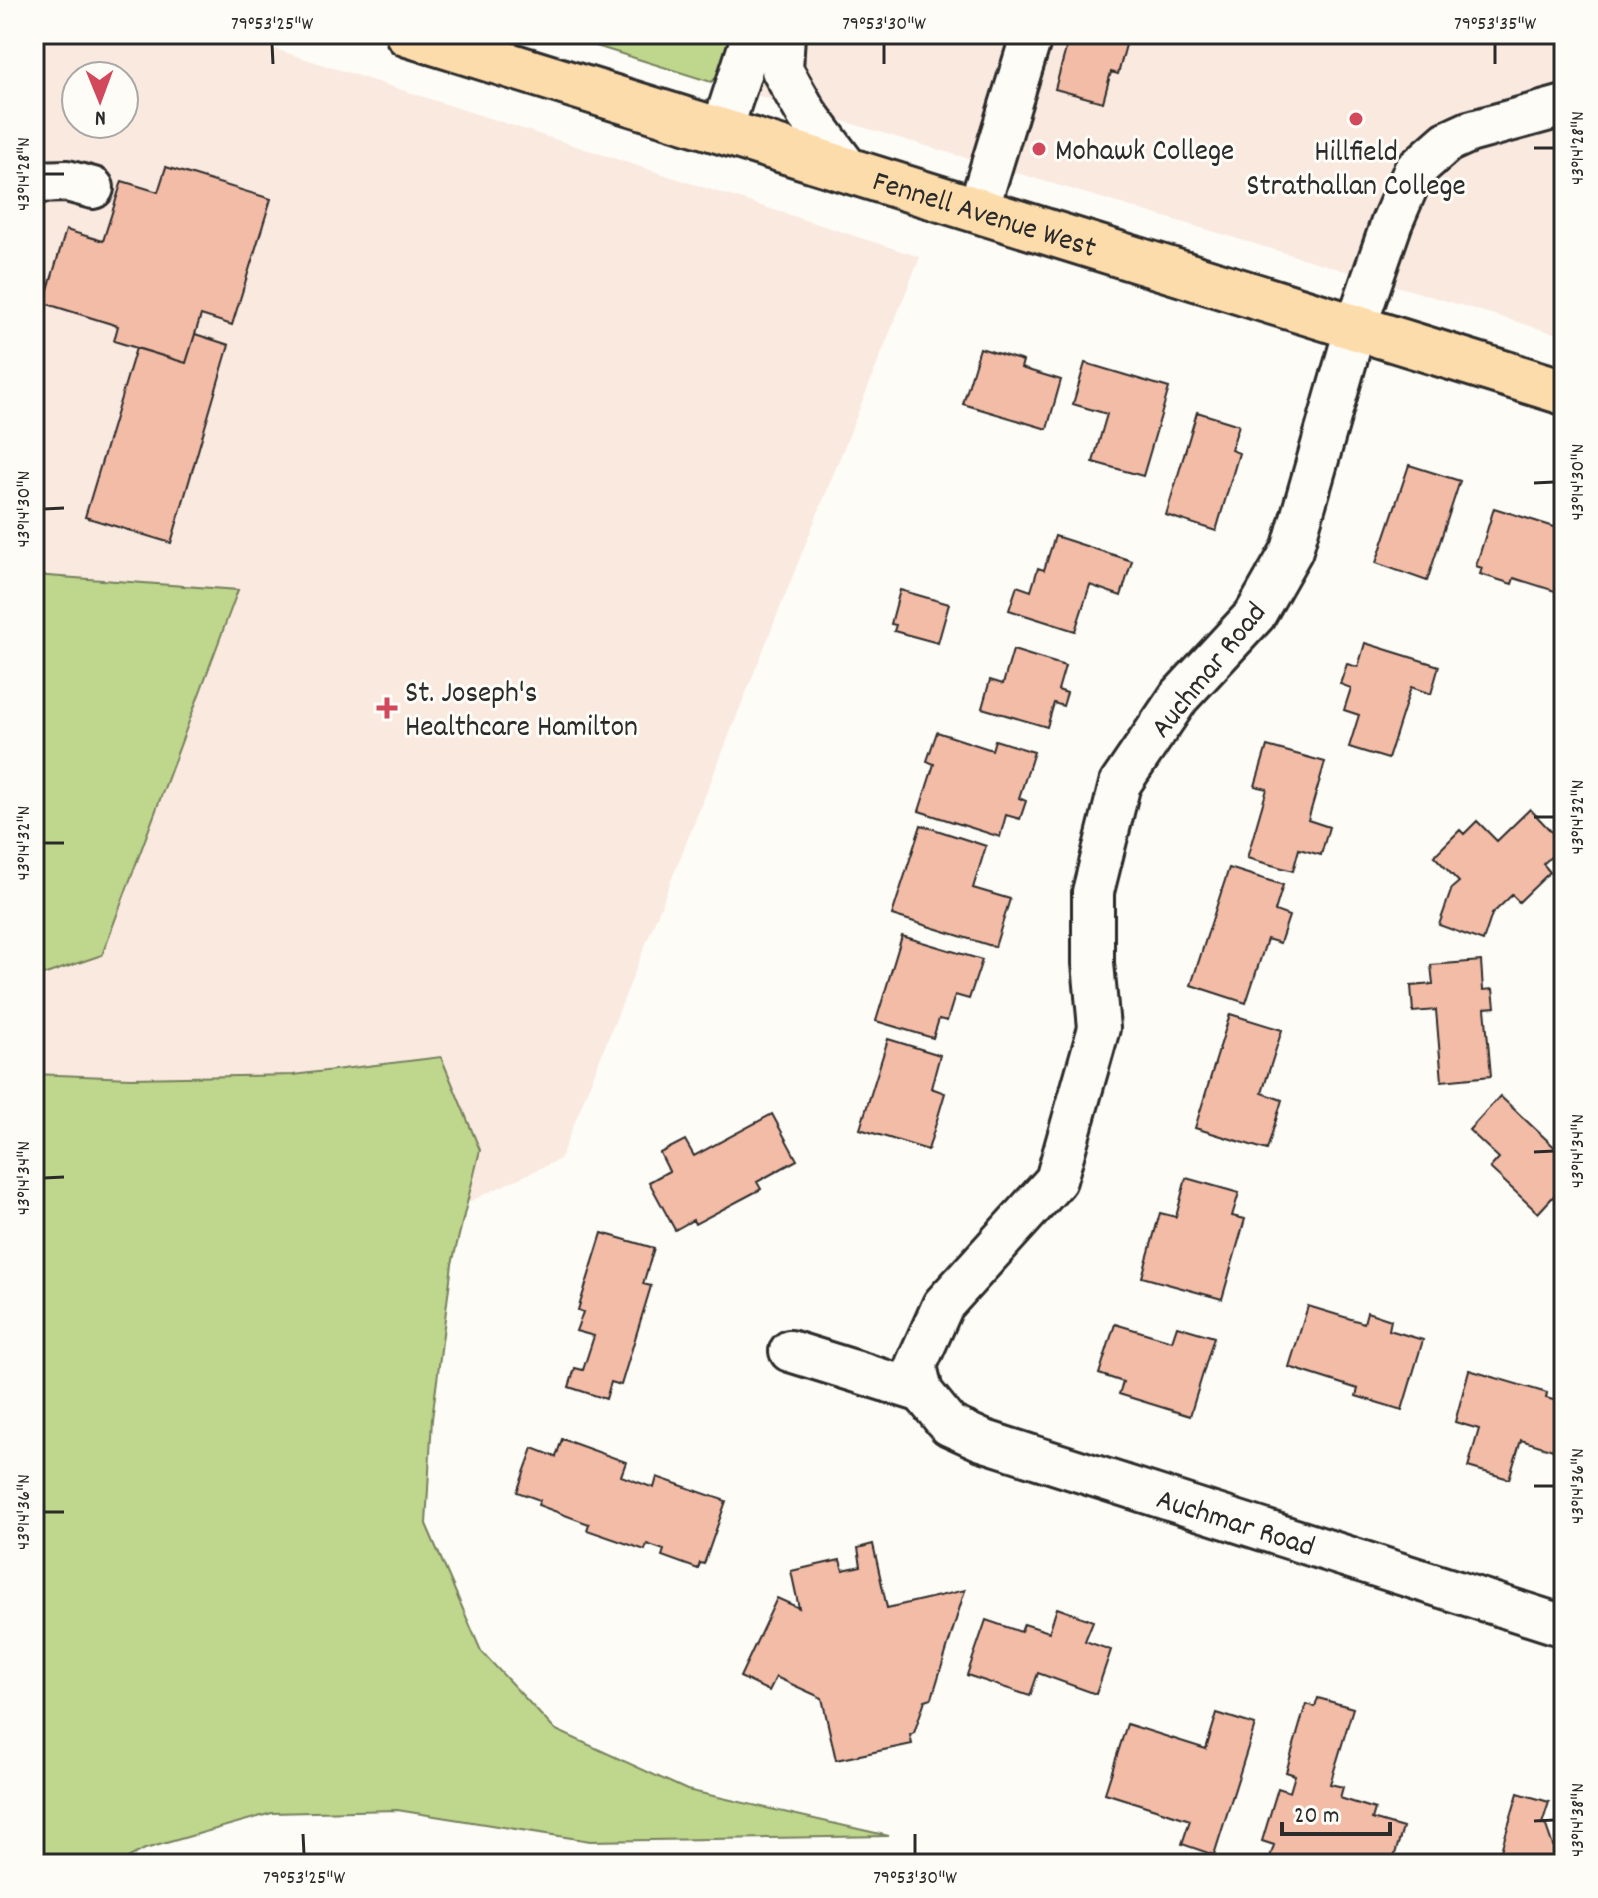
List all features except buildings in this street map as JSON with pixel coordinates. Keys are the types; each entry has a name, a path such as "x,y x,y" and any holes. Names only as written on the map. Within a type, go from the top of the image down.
{"main road":[{"name":"Fennell Avenue West","path":"408,34 1564,392"}],"street":[{"path":"722,130 753,34"},
{"path":"784,34 782,70 807,114 848,169"},
{"path":"978,210 1032,34"},
{"name":"Auchmar Road","path":"1564,106 1469,132 1427,157 1414,171 1403,192 1356,326 1292,550 1255,615 1179,697 1120,784 1093,892 1093,963 1099,1028 1056,1180 943,1305 916,1365 922,1392 949,1425 982,1440 1564,1626"},
{"path":"34,182 67,181 93,188"},
{"path":"790,1351 922,1392"}],"shaded area":[{"name":"St. Joseph's Healthcare Hamilton","path":"34,34 228,34 920,257 560,1159 34,1405"},
{"name":"Hillfield Strathallan College","path":"563,34 1564,34 1564,336 752,94"}],"green space":[{"path":"558,34 740,34 722,74 711,82"},
{"path":"34,575 238,590 102,955 34,978"},
{"path":"441,1057 480,1150 452,1264 432,1419 426,1524 481,1651 554,1729 687,1790 889,1836 590,1841 397,1810 272,1813 145,1849 116,1864 34,1864 34,1074 131,1078 293,1075"}],"place":[{"name":"Hillfield Strathallan College","path":"1356,119"},
{"name":"Mohawk College","path":"1039,149"},
{"name":"St. Joseph's Healthcare Hamilton","path":"387,708"}]}
